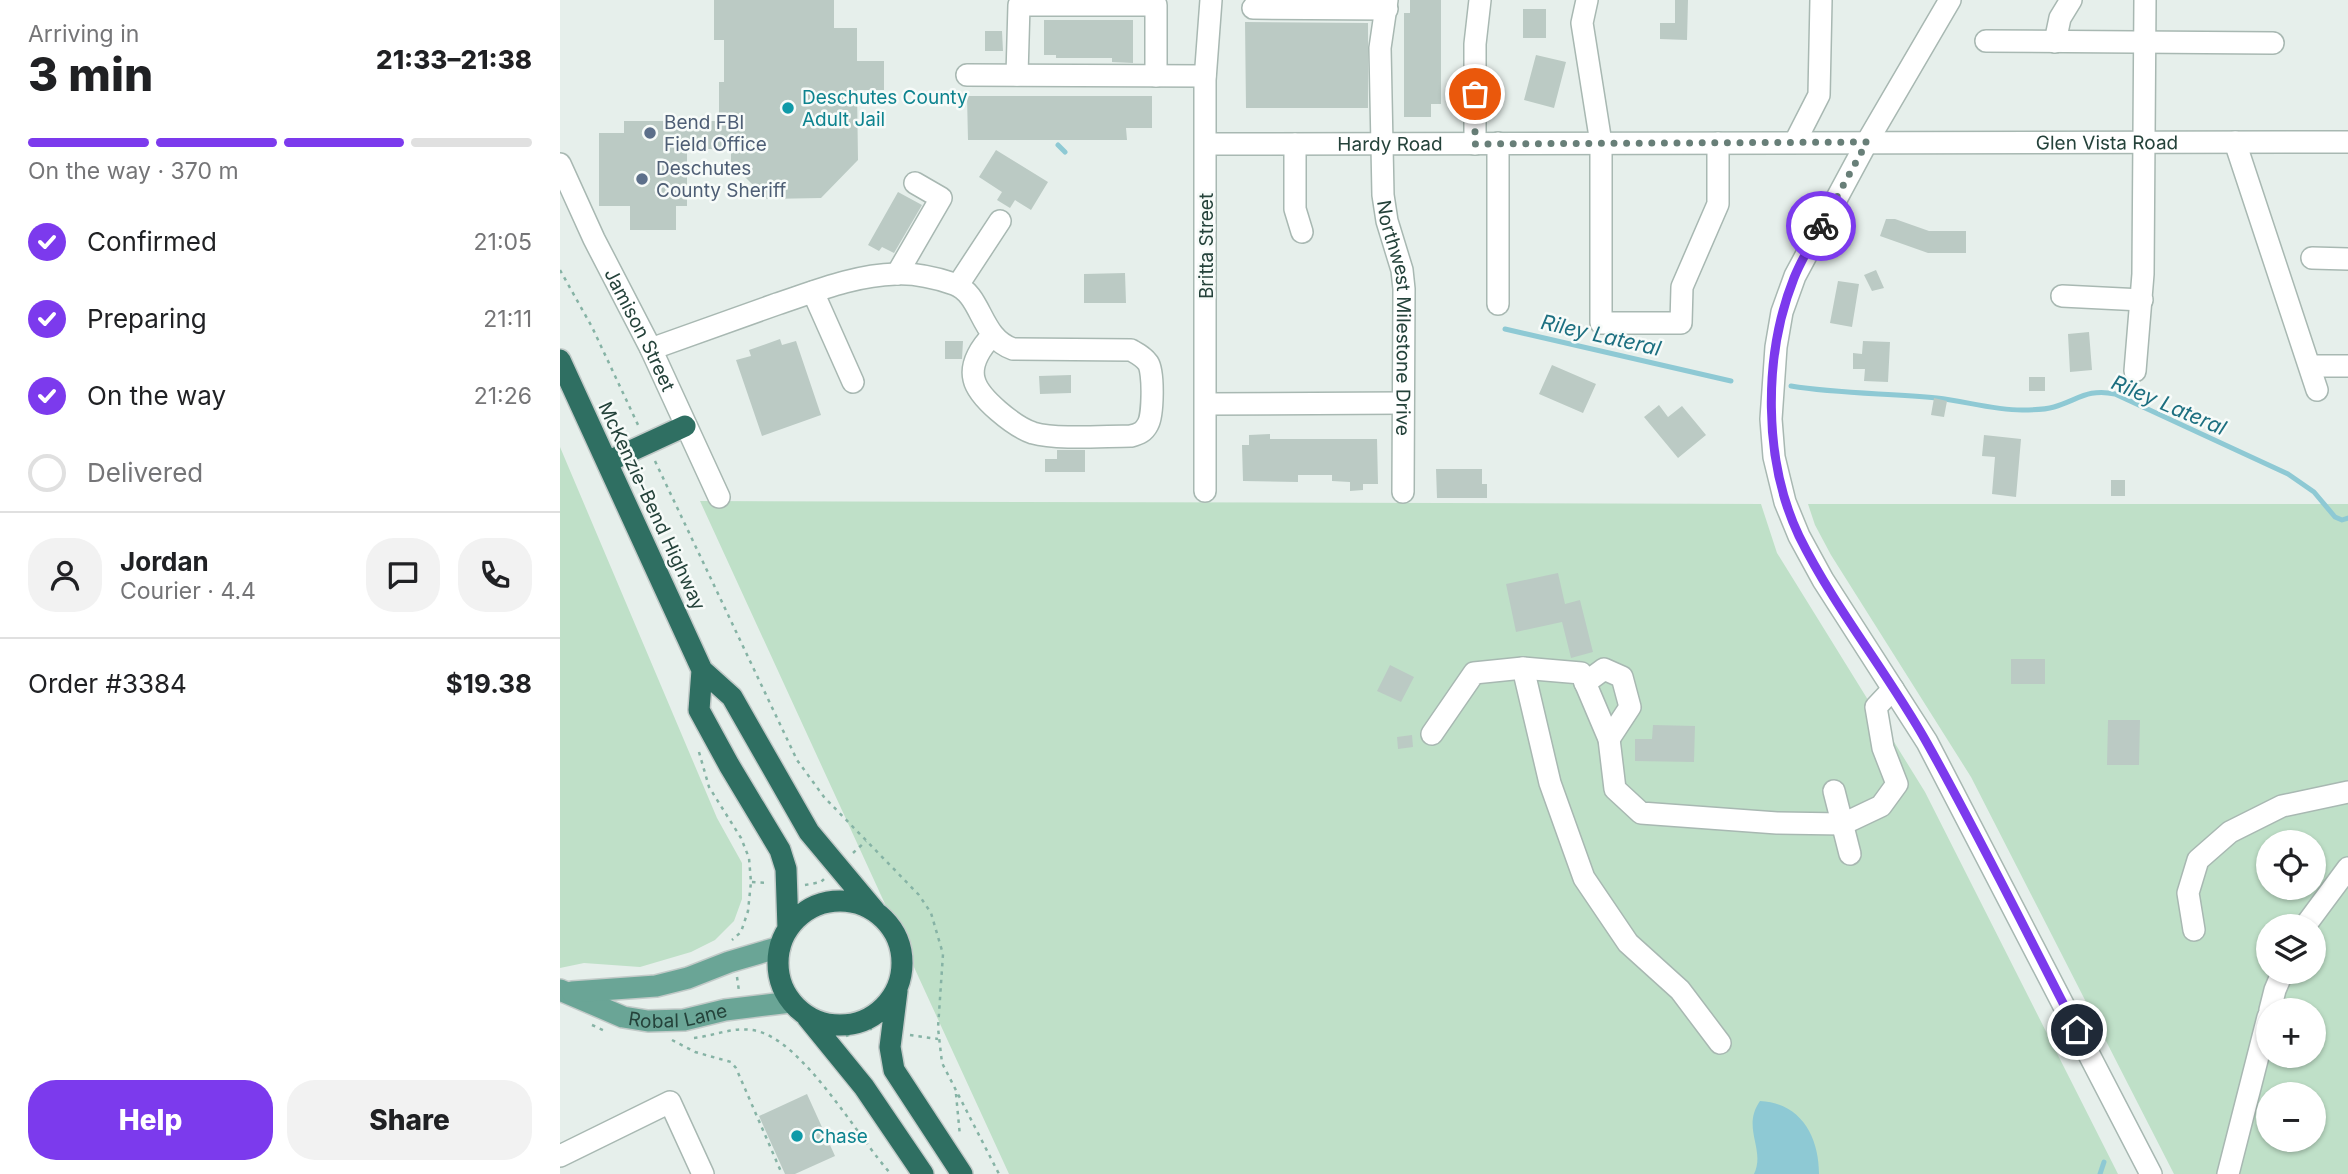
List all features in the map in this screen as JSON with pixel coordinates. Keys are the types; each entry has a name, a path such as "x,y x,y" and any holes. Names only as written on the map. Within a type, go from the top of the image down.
{"highway":[{"name":"McKenzie-Bend Highway","path":"560,360 702,670 732,697 808,832 875,911"},
{"path":"607,462 685,426"},
{"name":"McKenzie-Bend Highway","path":"702,670 699,710 780,850 787,884 784,938"},
{"path":"923,1174 864,1087 781,985 778,966 784,938 801,914 818,905 837,901 857,903 875,911 890,926 900,946 902,967 890,1032 894,1070 962,1174"},
{"path":"798,1009 825,1024 847,1025 868,1019 885,1006 897,988"}],"main road":[{"name":"Robal Lane","path":"565,991 656,986 688,978 784,938"},
{"name":"Robal Lane","path":"565,991 623,1017 648,1021 740,1019 798,1009"}],"street":[{"name":"Britta Street","path":"1205,491 1205,76 1212,0"},
{"path":"1475,144 1475,44 1480,0"},
{"path":"1587,0 1582,23 1601,143 1601,323 1681,323 1682,287 1718,204 1718,143"},
{"path":"1795,142 1819,95 1821,0"},
{"path":"1950,0 1867,142 1790,288 1782,312 1776,347 1771,419 1774,457 1785,502 1799,536 1823,580 1927,742 2151,1174"},
{"path":"2056,41 2060,18 2071,0"},
{"path":"2135,371 2142,300 2145,0"},
{"path":"1017,75 1019,5 1156,5 1156,76"},
{"path":"1252,8 1387,5"},
{"name":"Northwest Milestone Drive","path":"1387,5 1380,48 1383,195 1403,280 1403,492"},
{"path":"1986,41 2273,43"},
{"path":"967,75 1205,76"},
{"name":"Hardy Road","path":"1206,144 1867,142"},
{"name":"Glen Vista Road","path":"1867,142 2348,142"},
{"path":"2235,142 2317,390"},
{"path":"1498,143 1498,304"},
{"path":"1295,144 1295,209 1302,232"},
{"name":"Jamison Street","path":"560,164 594,239 651,349 719,497"},
{"path":"897,274 941,198 915,183"},
{"path":"958,285 1000,221"},
{"path":"2312,258 2348,258"},
{"path":"651,349 854,279 897,274 928,277 958,285 972,300 992,336 1001,345 1013,349 1131,350 1142,356 1152,371 1151,419 1147,427 1140,434 1131,436 1048,435 1032,432 1015,423 980,392 974,379 974,367 981,347 992,336"},
{"path":"813,292 853,382"},
{"path":"2062,296 2142,300"},
{"path":"2314,366 2348,366"},
{"path":"1206,404 1403,403"},
{"path":"1432,734 1474,673 1523,668 1581,673 1609,738 1615,789 1641,813 1777,823 1843,824 1881,806 1897,784 1883,748 1877,707 1893,689"},
{"path":"1523,668 1553,794 1584,878 1628,943 1680,990 1720,1043"},
{"path":"1586,683 1604,669 1622,677 1630,708 1609,738"},
{"path":"1834,790 1850,854"},
{"path":"2194,930 2188,893 2198,860 2230,832 2282,806 2348,792"},
{"path":"2314,914 2348,869"},
{"path":"2228,1174 2256,1064"},
{"path":"560,1156 670,1102 703,1174"}],"path":[{"path":"560,270 592,327 790,747 814,785 919,895 931,913 943,954 938,1039 942,1063 999,1174"},
{"path":"699,754 709,786 750,858 751,882 746,921 734,939 722,947 739,982 740,1019 751,1030 771,1036 808,1070 891,1174"},
{"path":"751,882 808,886 821,882 866,841"},
{"path":"691,1039 740,1019"},
{"path":"593,1027 607,1031"},
{"path":"808,1070 848,1034 866,1028 938,1039"},
{"path":"662,1040 681,1040"},
{"path":"672,1040 695,1052 731,1062 736,1068 782,1174"},
{"path":"956,1092 961,1147"}],"green space":[{"path":"560,447 717,818 742,863 742,899 734,921 715,940 691,952 640,967 584,963 560,968"},
{"path":"700,501 1761,504 1777,553 1925,792 2118,1174 1009,1174"},
{"path":"1808,504 2348,504 2348,1174 2174,1174 1971,777 1831,555 1815,525"}],"water":[{"path":"1760,1101 1787,1108 1805,1124 1816,1147 1819,1174 1754,1174 1757,1156 1753,1120"}],"building":[{"name":"Deschutes County Adult Jail","path":"714,0 834,0 834,28 857,28 857,61 884,61 884,90 857,90 858,160 821,198 767,199 731,163 731,150 687,148 687,206 676,206 676,230 630,230 630,206 599,206 599,133 624,133 624,121 719,121 719,82 724,82 724,40 714,40"},
{"path":"1410,0 1441,0 1441,104 1431,104 1431,117 1404,117 1404,13 1410,13"},
{"path":"1675,0 1688,0 1687,40 1660,39 1660,23 1675,23"},
{"path":"1523,9 1546,9 1546,38 1523,38"},
{"path":"1044,20 1133,20 1133,63 1112,62 1112,58 1056,58 1056,55 1044,55"},
{"path":"1245,22 1368,23 1368,108 1246,108"},
{"path":"985,31 1002,31 1003,51 985,51"},
{"path":"1536,55 1566,62 1554,108 1524,100"},
{"path":"967,96 1152,96 1152,128 1126,128 1127,140 968,140"},
{"path":"996,150 1048,182 1031,210 1015,200 1010,208 997,200 1002,192 979,177"},
{"path":"898,192 922,205 894,253 882,247 879,251 868,245"},
{"path":"1886,219 1895,219 1929,231 1966,231 1966,253 1928,253 1880,236"},
{"path":"1876,270 1884,288 1872,291 1864,275"},
{"path":"1125,273 1126,303 1084,303 1084,274"},
{"path":"1838,281 1859,284 1852,327 1830,323"},
{"path":"2089,332 2092,370 2070,372 2068,334"},
{"path":"780,339 782,345 796,341 821,415 762,436 736,360 751,356 749,350"},
{"path":"945,341 963,341 962,359 945,359"},
{"path":"1863,341 1890,342 1888,382 1864,381 1865,369 1853,369 1853,353 1862,354"},
{"path":"1552,365 1596,384 1583,413 1539,394"},
{"path":"1071,375 1071,393 1040,394 1039,376"},
{"path":"2029,377 2045,377 2045,391 2029,391"},
{"path":"1934,398 1947,401 1944,417 1931,415"},
{"path":"1659,405 1668,417 1682,406 1706,435 1678,458 1644,417"},
{"path":"1270,434 1270,439 1377,439 1378,484 1363,484 1363,490 1350,491 1350,482 1332,481 1332,475 1298,475 1298,482 1243,481 1242,445 1249,445 1249,435"},
{"path":"1984,435 2021,439 2016,497 1992,494 1995,457 1982,456"},
{"path":"1057,450 1085,450 1085,472 1045,472 1045,459 1057,459"},
{"path":"1436,469 1482,469 1482,484 1487,484 1487,498 1437,498"},
{"path":"2111,480 2125,480 2125,496 2111,496"},
{"path":"1558,573 1565,604 1580,600 1593,652 1571,658 1562,622 1516,632 1506,584"},
{"path":"2011,659 2045,659 2045,684 2011,684"},
{"path":"1390,665 1414,677 1401,702 1377,691"},
{"path":"2108,720 2140,720 2139,765 2107,765"},
{"path":"1653,725 1695,726 1694,762 1635,761 1635,739 1652,739"},
{"path":"1412,735 1413,747 1398,749 1397,737"},
{"name":"Chase","path":"807,1094 835,1156 795,1174 785,1174 759,1116"}],"waterway":[{"name":"Riley Lateral","path":"1058,145 1065,152"},
{"name":"Riley Lateral","path":"1505,329 1731,381"},
{"name":"Riley Lateral","path":"1791,386 1937,398 2022,410 2050,408 2090,394 2115,394 2288,474 2314,492 2335,517 2342,520 2348,518"},
{"path":"2100,1174 2104,1162"}],"way so far":[{"path":"1475,94 1475,144 1867,142 1821,226"}],"place":[{"name":"Deschutes County Adult Jail","path":"788,108"},
{"name":"Bend FBI Field Office","path":"650,133"},
{"name":"Deschutes County Sheriff","path":"642,179"},
{"name":"Chase","path":"797,1136"}],"route":[{"path":"1821,226 1795,276 1782,312 1776,347 1771,419 1774,457 1785,502 1799,536 1823,580 1927,742 2077,1030"}]}
